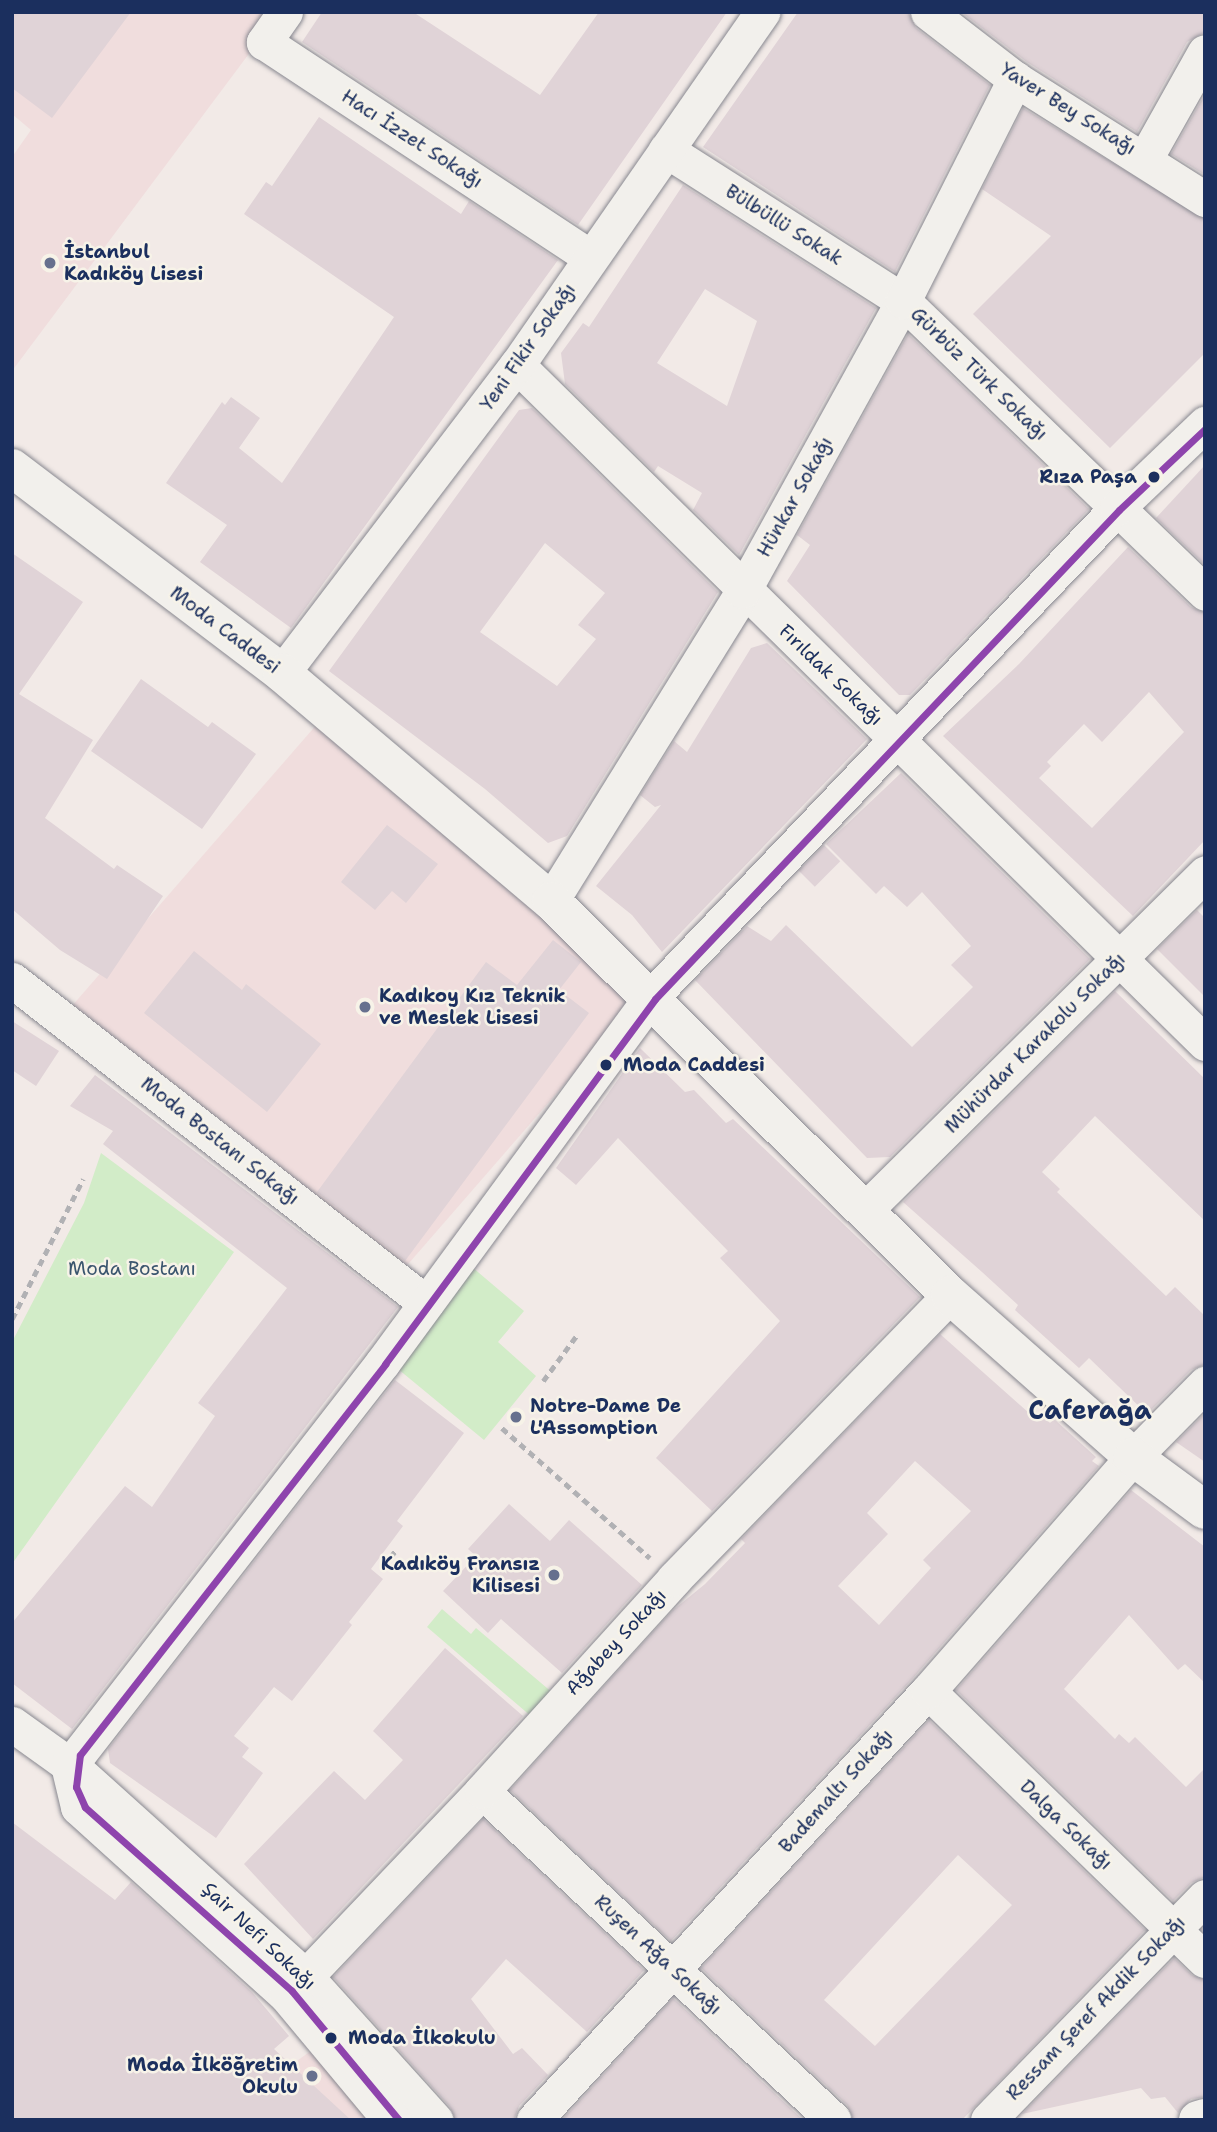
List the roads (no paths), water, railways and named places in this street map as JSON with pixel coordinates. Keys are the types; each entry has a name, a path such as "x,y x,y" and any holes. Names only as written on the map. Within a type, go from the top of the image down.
{"street":[{"name":"Hacı İzzet Sokağı","path":"285,12 264,41 590,257"},
{"name":"Yeni Fikir Sokağı","path":"282,673 517,365 762,12"},
{"name":"Yaver Bey Sokağı","path":"928,12 1015,79 1146,157 1205,52"},
{"name":"Hünkar Sokağı","path":"551,901 743,591 903,301 1015,79"},
{"name":"Bülbüllü Sokak","path":"666,150 903,301"},
{"path":"1146,157 1205,199"},
{"name":"Gürbüz Türk Sokağı","path":"903,301 1205,593"},
{"name":"Fırıldak Sokağı","path":"517,365 743,591 900,739 1205,1043"},
{"path":"12,1724 70,1765 426,1303 652,996 900,739 1117,508 1205,424"},
{"name":"Moda Caddesi","path":"12,468 282,673 551,901 652,996 864,1211 950,1294 1133,1457 1205,1510"},
{"name":"Mühürdar Karakolu Sokağı","path":"864,1211 1205,873"},
{"name":"Moda Bostanı Sokağı","path":"12,980 426,1303"},
{"name":"Ağabey Sokağı","path":"297,1986 482,1791 674,1579 950,1294"},
{"name":"Bademaltı Sokağı","path":"534,2120 928,1691 1133,1457 1205,1384"},
{"name":"Dalga Sokağı","path":"928,1691 1205,1960"},
{"name":"Şair Nefi Sokağı","path":"70,1765 80,1807 297,1986 435,2120"},
{"name":"Ruşen Ağa Sokağı","path":"482,1791 833,2120"},
{"name":"Ressam Şeref Akdik Sokağı","path":"988,2120 1205,1897"},
{"name":"Şair Nefi Sokağı","path":"297,1986 392,2120"},
{"path":"1198,2120 1205,2118"}],"place":[{"name":"İstanbul Kadıköy Lisesi","path":"50,263"},
{"name":"Rıza Paşa","path":"1154,477"},
{"name":"Kadıkoy Kız Teknik ve Meslek Lisesi","path":"365,1007"},
{"name":"Moda Caddesi","path":"606,1065"},
{"name":"Notre-Dame De L'Assomption","path":"516,1417"},
{"name":"Kadıköy Fransız Kilisesi","path":"554,1575"},
{"name":"Moda İlkokulu","path":"331,2038"},
{"name":"Moda İlköğretim Okulu","path":"312,2076"}],"district":[{"name":"Caferağa","path":"1090,1410"}],"park label":[{"name":"Moda Bostanı","path":"132,1269"}]}
